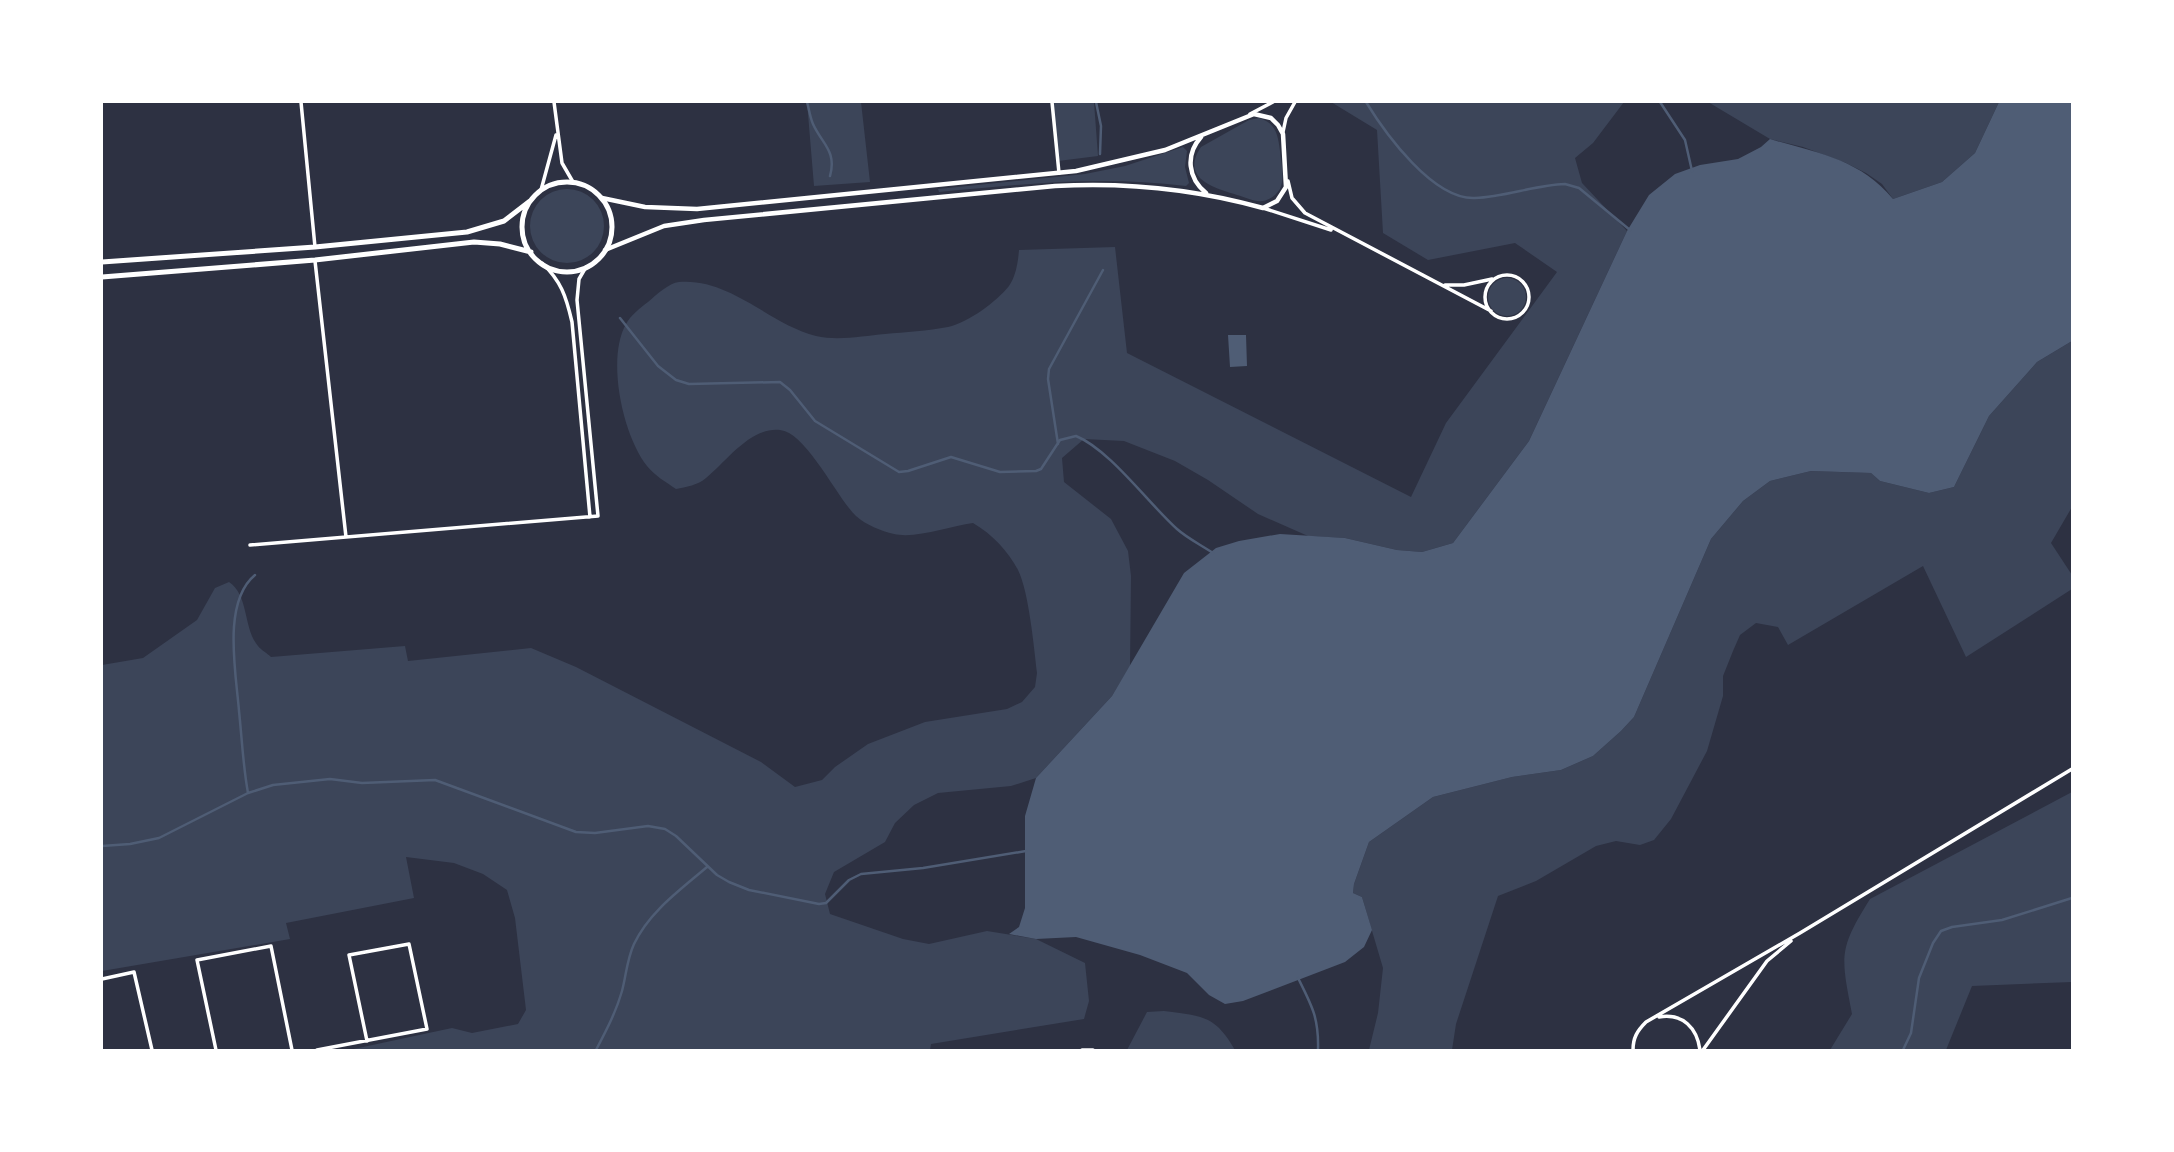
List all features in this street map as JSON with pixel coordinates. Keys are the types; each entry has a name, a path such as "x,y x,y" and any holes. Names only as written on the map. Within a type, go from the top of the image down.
{"main road":[{"path":"102,262 315,247 485,228 504,221 541,190 553,184 573,182 589,187 602,198 608,208 612,226 606,250 586,267 563,271 542,263 531,252 525,240 524,213 530,201"},
{"path":"102,277 315,260 474,242 500,244 531,252"}],"street":[{"path":"301,102 315,247"},
{"path":"554,102 562,163 573,182"},
{"path":"1052,102 1059,173"},
{"path":"602,198 645,207 697,209 1059,173 1146,156 1202,136 1273,102"},
{"path":"1296,102 1286,118 1283,134 1287,181 1300,208 1340,233 1504,318 1514,317 1522,312 1528,303 1527,289 1522,280 1513,276 1464,285 1441,284"},
{"path":"1249,115 1260,114 1271,118 1283,134"},
{"path":"541,190 557,133"},
{"path":"1202,136 1191,153 1190,166 1196,183 1208,194"},
{"path":"1264,208 1280,198 1287,181"},
{"path":"606,250 664,226 704,220 1045,187 1132,185 1208,194 1264,208 1340,233"},
{"path":"315,260 346,537"},
{"path":"542,263 555,276 566,299 572,322 590,518"},
{"path":"250,545 598,516 577,300 579,279 586,267"},
{"path":"1490,311 1486,292 1490,283 1498,277"},
{"path":"1633,1051 1633,1041 1646,1022 2073,769"},
{"path":"1701,1051 1767,961 1800,933"},
{"path":"317,1051 367,1041 427,1029 409,944 349,955 367,1041"},
{"path":"216,1051 197,960 271,946 292,1051"},
{"path":"102,979 134,972 152,1051"},
{"path":"1656,1017 1668,1015 1687,1023 1699,1040 1701,1051"},
{"path":"1082,1051 1093,1051"}],"shaded area":[{"path":"807,102 861,102 870,182 814,186"},
{"path":"1051,102 1094,102 1098,156 1058,161"},
{"path":"1331,102 1624,102 1593,143 1575,158 1582,183 1627,231 1529,441 1453,543 1422,552 1397,550 1345,538 1308,536 1258,514 1175,461 1124,441 1084,439 1062,458 1064,482 1111,519 1128,551 1131,576 1130,666 1112,696 1036,778 1011,786 938,793 914,805 895,823 885,842 834,872 825,894 830,914 903,939 929,944 987,931 1036,939 1085,963 1089,1001 1084,1019 931,1044 930,1050 349,1050 452,1028 472,1033 518,1024 526,1010 515,918 507,890 483,874 454,863 406,857 414,898 286,923 290,939 102,971 102,665 143,658 197,620 215,588 229,582 240,595 253,639 271,657 405,646 408,661 531,648 576,667 761,762 795,787 822,780 835,767 868,744 925,722 1007,709 1022,702 1035,687 1037,673 1033,635 1022,580 1004,550 987,532 973,523 912,535 894,534 874,527 856,516 848,507 800,442 780,430 769,431 749,439 706,478 692,485 676,489 650,470 638,453 625,417 620,397 617,357 620,339 630,318 675,283 698,283 716,287 799,330 816,336 850,338 940,328 965,321 990,305 1009,286 1015,273 1019,250 1115,247 1127,353 1411,497 1446,423 1557,272 1515,243 1428,260 1383,233 1377,130"},
{"path":"1708,102 1999,102 1975,153 1942,182 1893,199 1882,184 1866,173 1803,147 1770,139"},
{"path":"1999,102 2072,102 2072,341 2037,362 1989,416 1954,487 1929,493 1880,481 1871,473 1811,471 1770,481 1743,501 1711,539 1634,717 1621,731 1593,756 1561,770 1512,777 1433,797 1369,842 1353,893 1362,897 1372,930 1364,947 1345,962 1243,1001 1225,1004 1209,995 1187,973 1140,955 1076,937 1036,939 1009,934 1019,927 1025,908 1025,816 1036,778 1112,696 1184,573 1216,548 1280,534 1345,538 1397,550 1422,552 1453,543 1529,441 1627,231 1649,195 1675,174 1700,165 1738,159 1770,139 1852,166 1893,199 1942,182 1975,153"},
{"path":"1259,118 1273,126 1278,140 1282,175 1277,193 1268,200 1256,201 1218,189 1202,180 1194,167 1201,147 1249,120"},
{"path":"1183,147 1187,151 1185,167 1189,183 1186,186 1092,181 939,192 938,189 1085,174 1125,166"},
{"path":"560,189 574,189 588,195 598,205 604,226 602,240 588,257 574,263 560,263 546,257 536,247 530,233 530,219 536,205 546,195"},
{"path":"1507,278 1521,283 1526,297 1521,311 1507,316 1493,311 1488,297 1493,283"},
{"path":"1228,335 1246,335 1247,366 1230,367"},
{"path":"2072,341 2072,507 2051,543 2072,575 2072,589 1966,657 1923,566 1788,645 1778,627 1756,623 1740,635 1723,676 1723,696 1707,751 1671,819 1654,840 1640,845 1616,841 1596,846 1536,881 1498,896 1456,1024 1452,1050 1369,1050 1378,1013 1383,968 1362,897 1353,893 1369,842 1433,797 1512,777 1561,770 1593,756 1621,731 1634,717 1711,539 1743,501 1770,481 1811,471 1871,473 1880,481 1929,493 1954,487 1989,416 2037,362"},
{"path":"2072,792 2072,982 1972,986 1946,1050 1830,1050 1852,1014 1844,966 1845,954 1852,930 1870,899"},
{"path":"1164,1011 1206,1019 1221,1030 1235,1050 1127,1050 1147,1012"}],"waterway":[{"path":"807,102 813,124 832,160 830,176"},
{"path":"1096,102 1101,126 1100,154"},
{"path":"1366,102 1412,162 1427,177 1459,196 1498,196 1565,184 1579,188 1630,230"},
{"path":"1660,102 1685,140 1692,171"},
{"path":"1058,444 1048,379 1049,369 1103,270"},
{"path":"620,318 658,366 676,380 689,384 780,382 815,421 899,472 951,457 1000,472 1036,471 1041,469 1060,440 1076,436 1102,453 1177,529 1213,553"},
{"path":"248,793 233,639 238,602 255,575"},
{"path":"102,846 159,838 248,793 273,785 330,779 362,783 435,780 576,832 595,833 648,826 665,829 717,875 729,882 749,890 819,904 826,903 849,880 861,874 923,868 1026,851"},
{"path":"596,1050 617,1006 630,956 640,932 666,902 707,867"},
{"path":"1903,1050 1911,1033 1919,978 1933,943 1941,931 2002,920 2072,898"},
{"path":"1298,978 1314,1012 1318,1050"}]}
